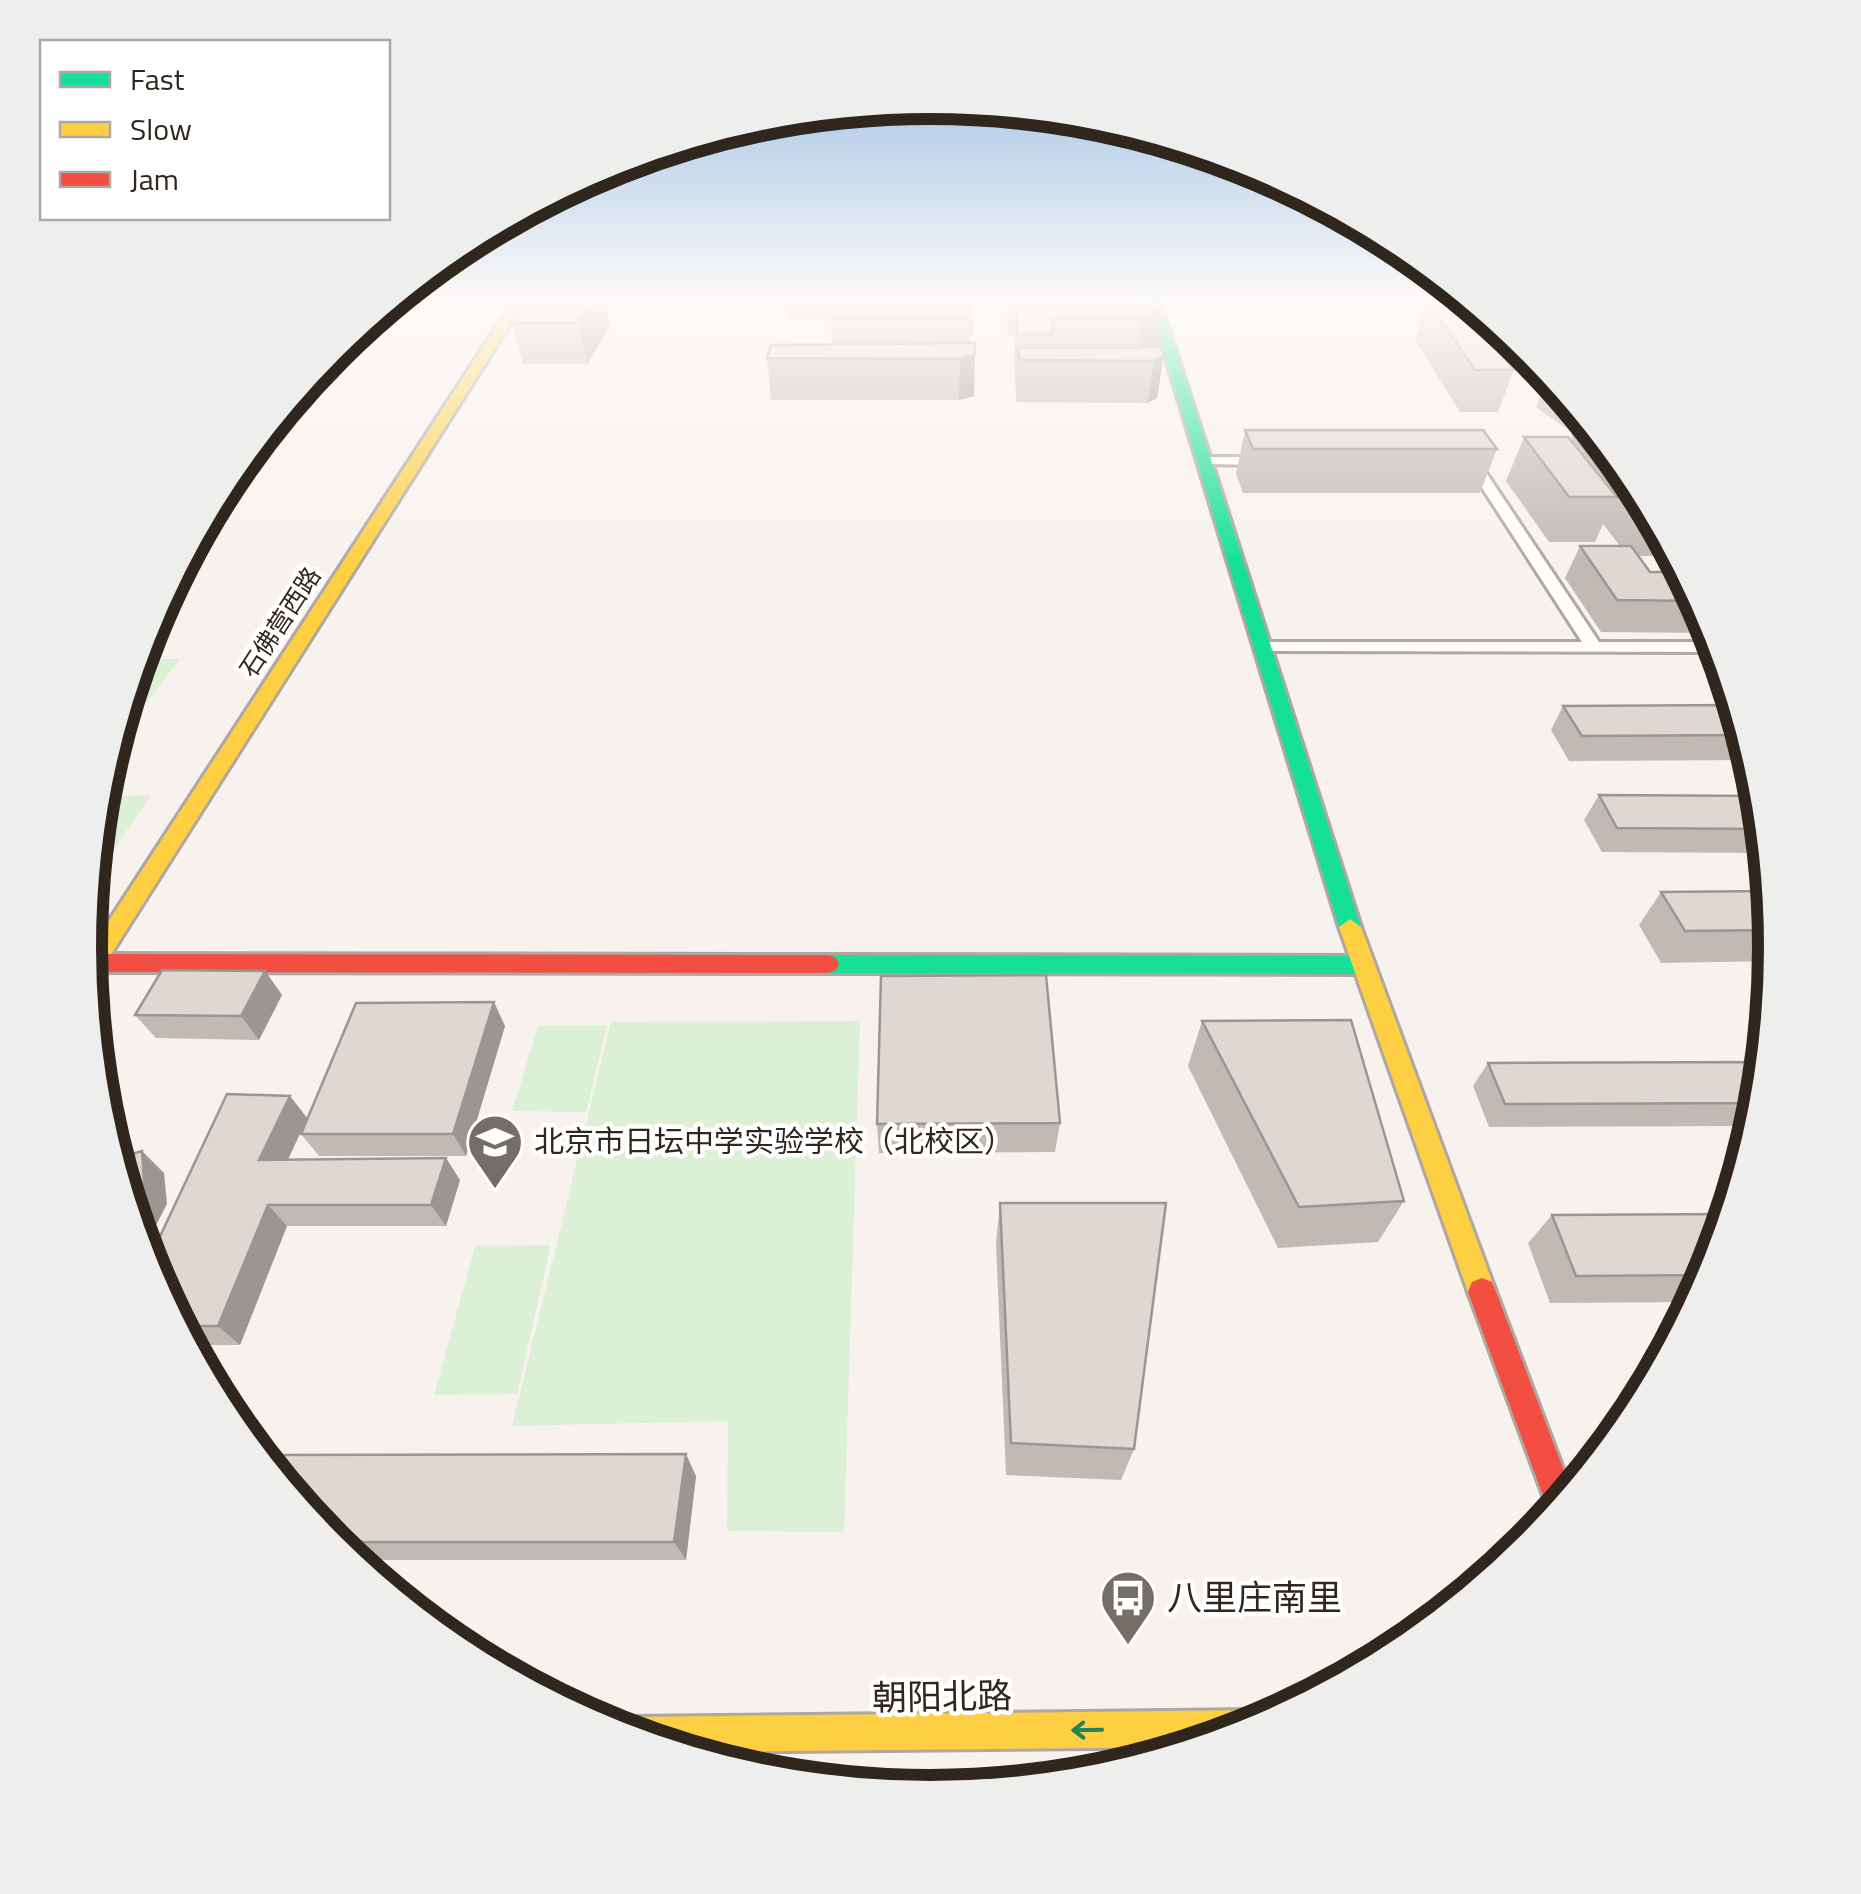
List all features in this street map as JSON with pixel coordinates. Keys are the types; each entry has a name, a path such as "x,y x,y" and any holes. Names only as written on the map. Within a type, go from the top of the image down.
{"street":[{"name":"石佛营西路","path":"102,951 462,389"},
{"path":"1183,389 1362,964 1555,1490"},
{"path":"1206,460 1282,461"},
{"path":"1453,462 1472,462 1593,646"},
{"path":"1264,647 1702,647"},
{"path":"103,968 1362,964"},
{"name":"朝阳北路","path":"675,1734 1203,1729"}],"green space":[{"path":"155,659 180,659 136,717"},
{"path":"151,795 108,858 110,839 116,796"},
{"path":"860,1021 844,1532 727,1531 728,1421 512,1426 611,1022"},
{"path":"538,1026 607,1026 586,1112 512,1111"},
{"path":"551,1245 517,1394 434,1395 475,1246"}],"building":[{"path":"1245,430 1483,430 1497,449 1253,449"},
{"path":"1573,435 1581,435 1587,443 1642,525"},
{"path":"1524,437 1568,437 1617,497 1569,497"},
{"path":"1580,546 1631,546 1650,572 1668,572 1682,601 1617,600"},
{"path":"1722,705 1731,735 1582,736 1563,706"},
{"path":"1599,795 1745,796 1750,829 1617,828"},
{"path":"1757,891 1758,930 1685,931 1661,892"},
{"path":"162,970 265,971 241,1016 135,1015"},
{"path":"1046,975 1060,1123 877,1124 881,976"},
{"path":"494,1002 453,1134 301,1134 356,1003"},
{"path":"1351,1020 1404,1201 1299,1207 1202,1021"},
{"path":"1750,1062 1744,1103 1505,1104 1488,1063"},
{"path":"227,1094 290,1096 259,1160 446,1158 431,1205 268,1205 218,1326 195,1326 157,1242"},
{"path":"142,1151 144,1182 140,1191 131,1161 129,1155"},
{"path":"1000,1203 1166,1203 1134,1449 1011,1443"},
{"path":"1715,1214 1690,1275 1576,1276 1552,1215"},
{"path":"686,1454 674,1542 356,1542 277,1455"}],"traffic: fast":[{"path":"1182,389 1350,927"},
{"path":"828,964 1362,965"}],"traffic: slow":[{"path":"102,950 462,389"},
{"path":"1350,927 1482,1292"},
{"path":"675,1734 1203,1729"}],"traffic: jam":[{"path":"103,963 828,964"},
{"path":"1482,1292 1555,1490"}],"place":[{"name":"北京市日坛中学实验学校（北校区）","path":"495,1191"},
{"name":"八里庄南里","path":"1128,1647"}]}
